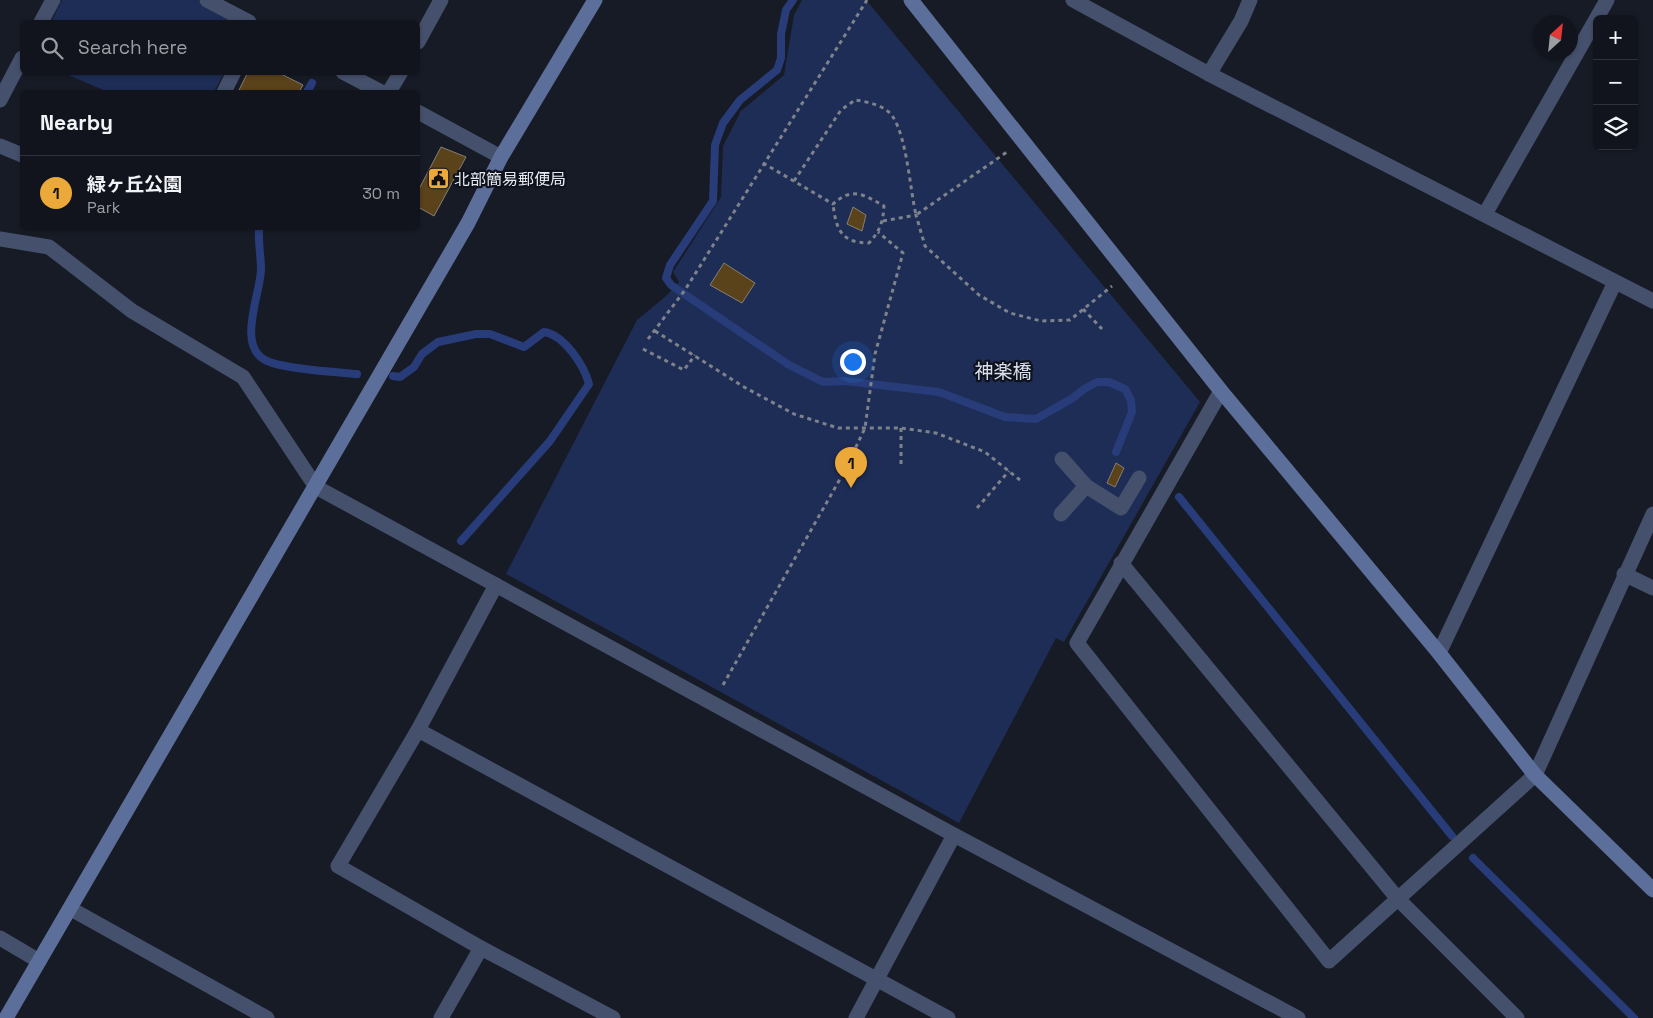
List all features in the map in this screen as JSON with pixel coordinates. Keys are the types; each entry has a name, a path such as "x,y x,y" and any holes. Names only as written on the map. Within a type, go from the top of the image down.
{"street":[{"path":"42,20 53,0"},
{"path":"207,0 245,20"},
{"path":"420,38 441,0"},
{"path":"6,1018 468,223 501,157 595,0"},
{"path":"911,0 1220,391 1439,653 1535,775 1653,890"},
{"path":"1073,0 1209,74 1653,301"},
{"path":"1209,74 1241,21 1250,0"},
{"path":"1484,214 1606,0"},
{"path":"0,100 20,62"},
{"path":"225,90 232,75"},
{"path":"349,75 377,90"},
{"path":"391,90 399,75"},
{"path":"420,113 501,157"},
{"path":"0,146 20,154"},
{"path":"0,240 49,247 132,311 243,377 316,487 954,835 1298,1018"},
{"path":"1439,653 1615,282"},
{"path":"1220,391 1077,642 1329,961 1535,775 1624,574 1653,514"},
{"path":"1062,459 1086,486 1120,508 1139,478"},
{"path":"1061,514 1086,486"},
{"path":"1121,563 1398,899 1517,1018"},
{"path":"1624,574 1653,588"},
{"path":"496,585 418,730 338,866 481,948 612,1018"},
{"path":"418,730 948,1018"},
{"path":"856,1018 954,835"},
{"path":"71,909 267,1018"},
{"path":"0,938 39,961"},
{"path":"441,1018 481,948"}],"path":[{"path":"648,339 685,290 867,0"},
{"path":"794,181 841,110 855,100 875,104 893,116 903,145 916,215 925,246 979,295 1002,308 1041,321 1070,320 1127,273"},
{"path":"883,221 916,215 1023,142"},
{"path":"763,163 833,204"},
{"path":"844,194 858,194 884,206 883,221 878,232 869,243 855,243 844,238 835,222 833,204 844,194"},
{"path":"712,703 844,472 865,428 871,378 904,253 878,232"},
{"path":"1083,309 1102,329"},
{"path":"655,331 744,387 794,414 838,428 901,428 936,433 985,452 1020,480"},
{"path":"643,349 684,370 695,355"},
{"path":"901,428 901,464"},
{"path":"977,508 1009,471"}],"shaded area":[{"path":"62,0 198,0 238,20 52,20"},
{"path":"802,0 866,0 1200,402 1064,642 1056,638 959,823 506,574 637,320 666,296 679,282 673,272 721,197 723,146 741,111 784,75 794,15"},
{"path":"69,75 223,75 215,90 103,90"}],"building":[{"path":"246,75 283,75 303,85 300,90 239,90"},
{"path":"441,147 466,157 434,216 420,208 420,187"},
{"path":"853,207 866,215 862,231 847,224"},
{"path":"724,263 755,283 742,303 710,285"},
{"path":"1116,463 1124,468 1115,487 1107,483"}],"waterway":[{"path":"793,0 786,10 781,34 781,58 777,70 740,100 723,123 715,145 713,201 670,265 666,278 671,285 789,365 823,382 845,381 939,392 1005,417 1036,419 1097,382 1109,382 1125,389 1131,400 1132,412 1116,452"},
{"path":"308,90 312,83"},
{"path":"259,230 261,270 251,332 252,343 257,353 265,360 283,366 357,374"},
{"path":"393,376 400,377 414,367 422,354 438,342 476,334 490,334 524,347 544,332 551,334 566,345 583,368 589,384 550,441 461,541"},
{"path":"1179,497 1452,836"},
{"path":"1473,858 1634,1018"}],"place":[{"name":"北部簡易郵便局","path":"438,179"},
{"name":"緑ヶ丘公園","path":"851,488"}],"district":[{"name":"神楽橋","path":"1003,371"}]}
